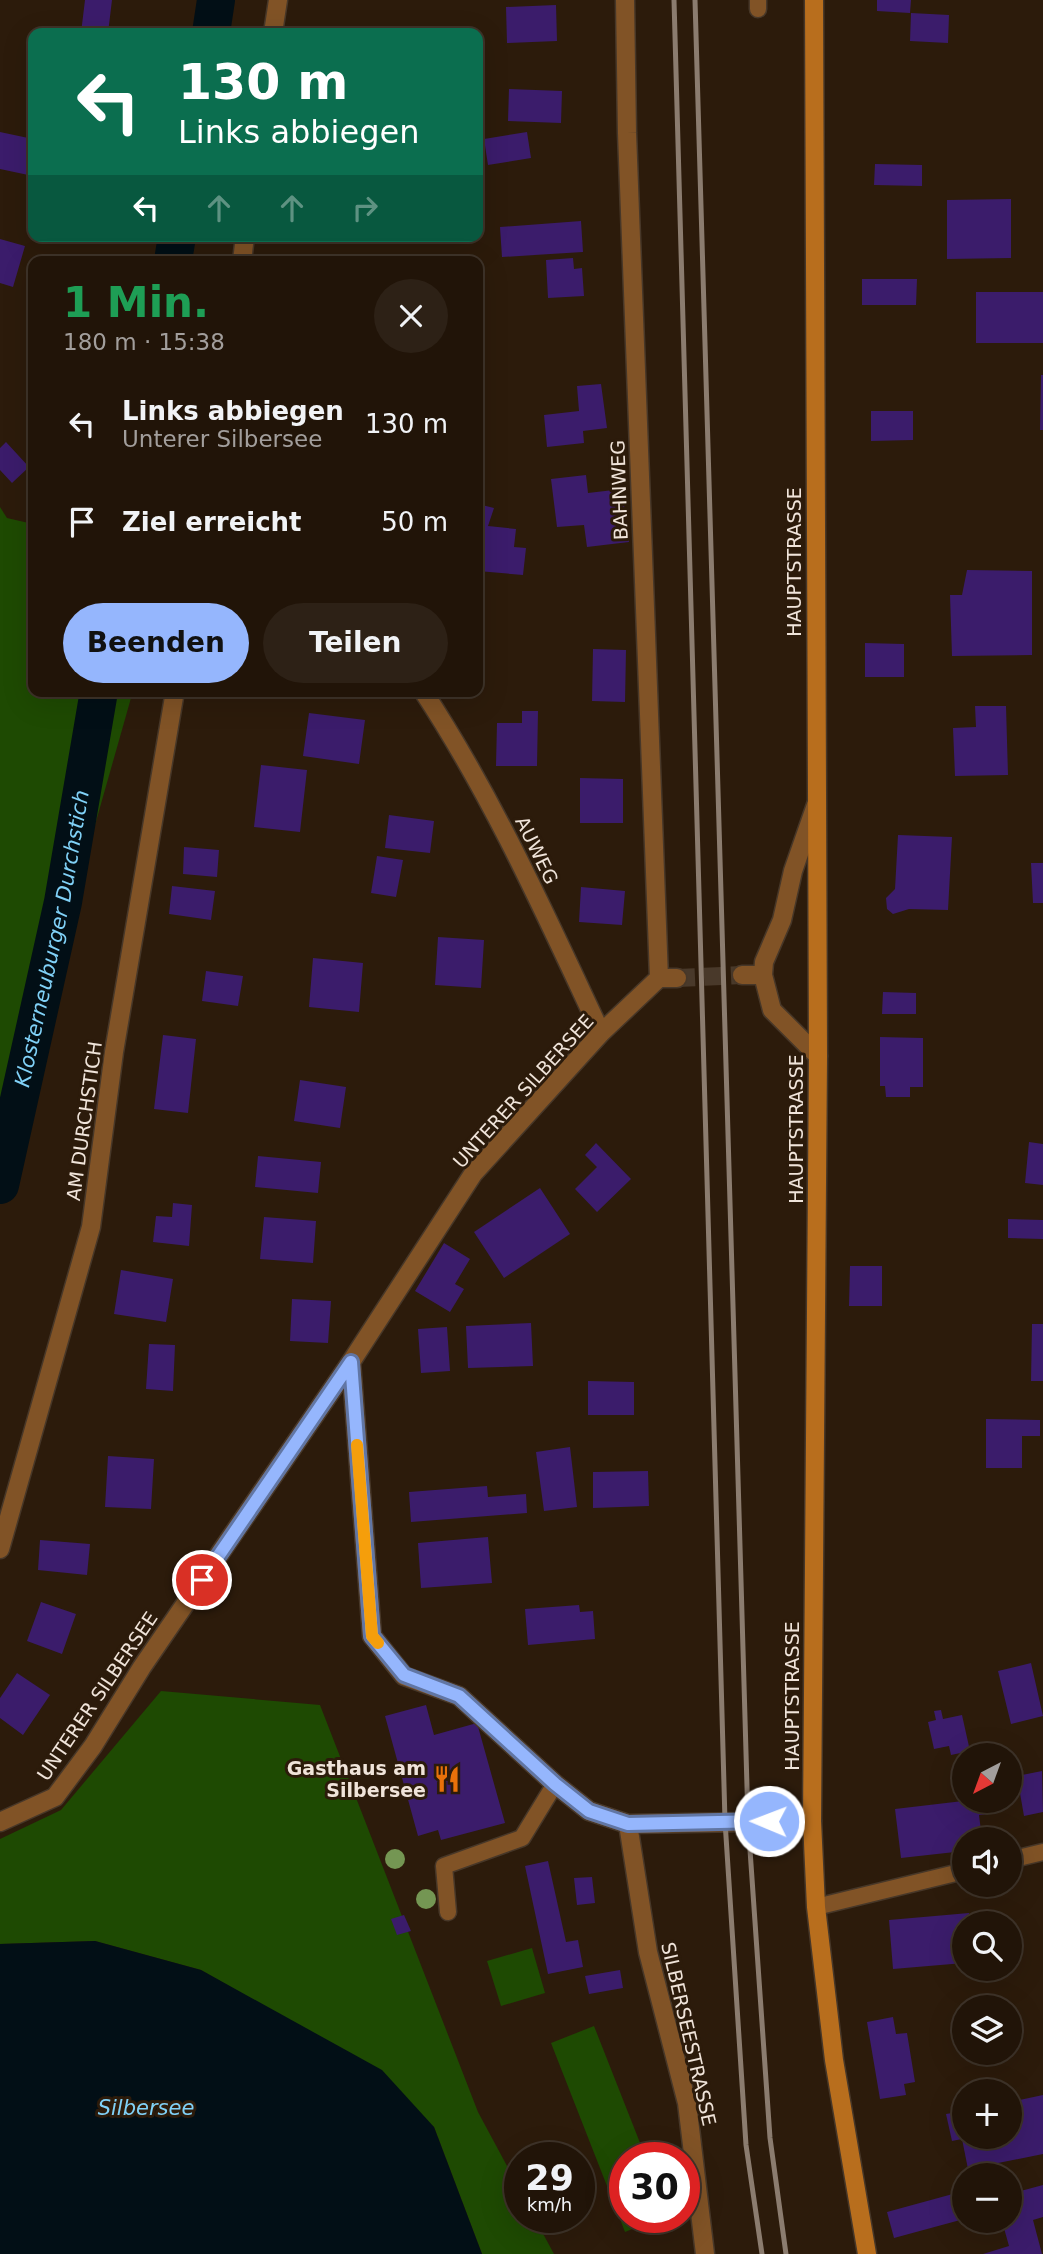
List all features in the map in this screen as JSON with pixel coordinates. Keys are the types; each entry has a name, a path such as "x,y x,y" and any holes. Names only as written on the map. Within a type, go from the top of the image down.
{"main road":[{"name":"HAUPTSTRASSE","path":"814,0 818,1056 812,1821 816,1907 834,2060 867,2254"}],"street":[{"path":"274,28 278,0"},
{"name":"BAHNWEG","path":"625,0 627,133 659,978"},
{"name":"AM DURCHSTICH","path":"0,1549 91,1227 120,1012 174,697"},
{"name":"AUWEG","path":"427,697 465,756 504,828 601,1033"},
{"path":"816,805 793,870 782,920 764,962 763,975 772,1010 818,1056"},
{"path":"742,975 763,975"},
{"path":"659,978 677,978"},
{"name":"UNTERER SILBERSEE","path":"0,1822 55,1797 93,1746 142,1667 351,1362 473,1174 601,1033 659,978"},
{"path":"351,1362 372,1636 404,1675 459,1696 555,1784 589,1811 628,1824 812,1821"},
{"name":"SILBERSEESTRASSE","path":"628,1824 648,1952 687,2104 705,2254"}],"lane":[{"path":"448,1912 444,1866 522,1838 555,1784"},
{"path":"1022,1857 1043,1852"},
{"path":"816,1907 952,1874"}],"green space":[{"path":"0,507 7,518 28,523 28,697 131,697 0,1160"},
{"path":"161,1691 320,1705 478,2112 504,2160 504,2233 543,2233 554,2254 482,2254 434,2127 283,2017 201,1970 95,1941 0,1944 0,1839 61,1810"},
{"path":"532,1948 545,1993 501,2006 487,1961"},
{"path":"594,2026 640,2142 609,2142 609,2191 595,2155 595,2142 590,2142 551,2043"}],"water":[{"name":"Silbersee","path":"95,1941 201,1970 382,2070 434,2127 482,2254 0,2254 0,1944"}],"building":[{"path":"85,0 112,0 109,28 82,28"},
{"path":"877,0 911,0 910,13 877,11"},
{"path":"556,5 557,41 507,43 506,7"},
{"path":"911,13 949,15 948,43 910,41"},
{"path":"509,89 562,91 561,123 508,121"},
{"path":"0,132 28,138 28,175 0,169"},
{"path":"527,132 531,158 488,165 484,139"},
{"path":"875,164 922,165 922,186 874,185"},
{"path":"1011,199 1011,258 947,259 947,200"},
{"path":"581,221 583,252 502,257 500,227"},
{"path":"0,239 25,246 13,287 0,283"},
{"path":"573,258 574,269 582,268 584,296 548,298 546,260"},
{"path":"862,279 917,279 916,305 862,305"},
{"path":"976,292 1043,292 1043,343 976,343"},
{"path":"1043,375 1043,430 1040,430"},
{"path":"601,384 607,428 583,431 584,443 547,447 544,415 579,411 577,386"},
{"path":"871,411 913,411 913,440 871,441"},
{"path":"6,442 28,466 12,483 0,470 0,448"},
{"path":"586,475 588,493 622,489 629,542 587,547 584,525 557,527 551,479"},
{"path":"483,505 494,508 488,526 516,529 514,547 526,548 523,575 483,571"},
{"path":"967,570 1032,571 1032,655 952,656 950,595 962,595"},
{"path":"865,643 904,644 904,677 865,677"},
{"path":"593,649 626,650 625,702 592,701"},
{"path":"975,706 1006,706 1008,775 955,776 953,728 976,727"},
{"path":"522,711 538,711 537,766 496,766 497,723 522,723"},
{"path":"309,713 365,720 359,764 303,756"},
{"path":"261,765 307,770 300,832 254,827"},
{"path":"580,778 623,779 623,823 580,823"},
{"path":"389,815 434,821 430,853 385,848"},
{"path":"898,835 952,837 948,910 909,909 893,914 887,909 886,898 895,889"},
{"path":"184,847 219,850 217,877 183,874"},
{"path":"377,856 403,860 396,897 371,893"},
{"path":"1031,863 1043,863 1043,903 1033,903"},
{"path":"172,886 215,891 211,920 169,914"},
{"path":"581,887 625,891 622,925 579,922"},
{"path":"438,937 484,940 481,988 435,985"},
{"path":"313,958 363,963 359,1012 309,1007"},
{"path":"206,971 243,976 238,1006 202,1001"},
{"path":"883,992 916,993 916,1014 882,1014"},
{"path":"163,1035 196,1039 188,1113 154,1109"},
{"path":"880,1037 923,1038 923,1087 910,1087 910,1097 886,1097 885,1086 880,1086"},
{"path":"300,1080 346,1087 340,1128 294,1121"},
{"path":"1029,1142 1043,1144 1043,1185 1025,1183"},
{"path":"596,1143 631,1179 597,1212 575,1189 597,1167 585,1155"},
{"path":"258,1156 321,1162 318,1193 255,1187"},
{"path":"540,1188 570,1234 504,1278 474,1232"},
{"path":"173,1203 192,1205 189,1246 153,1242 156,1216 172,1217"},
{"path":"264,1217 316,1221 313,1263 260,1259"},
{"path":"1008,1219 1043,1220 1043,1239 1008,1238"},
{"path":"444,1243 470,1259 455,1284 464,1289 450,1312 415,1291"},
{"path":"850,1266 882,1266 882,1306 849,1306"},
{"path":"121,1270 173,1279 166,1322 114,1314"},
{"path":"292,1299 331,1301 328,1343 290,1341"},
{"path":"531,1323 533,1366 468,1368 466,1326"},
{"path":"1032,1324 1043,1324 1043,1381 1031,1381"},
{"path":"447,1327 450,1371 421,1373 418,1329"},
{"path":"149,1344 175,1345 173,1391 146,1389"},
{"path":"588,1381 634,1382 634,1415 588,1415"},
{"path":"986,1419 1040,1420 1040,1436 1022,1436 1022,1468 986,1468"},
{"path":"570,1447 577,1507 544,1511 536,1452"},
{"path":"108,1456 154,1459 151,1509 105,1507"},
{"path":"648,1471 649,1506 593,1508 593,1472"},
{"path":"487,1486 488,1497 526,1494 527,1513 411,1522 409,1492"},
{"path":"488,1537 492,1583 421,1588 418,1543"},
{"path":"40,1540 90,1544 87,1575 38,1570"},
{"path":"41,1602 76,1614 62,1654 27,1641"},
{"path":"579,1605 580,1612 593,1611 595,1639 528,1645 525,1609"},
{"path":"1031,1663 1043,1716 1011,1724 998,1671"},
{"path":"17,1673 50,1695 23,1735 0,1718 0,1698"},
{"name":"Gasthaus am Silbersee","path":"426,1705 434,1735 477,1723 505,1823 441,1840 438,1830 418,1836 385,1716"},
{"path":"941,1710 943,1719 962,1715 968,1743 952,1743 952,1755 949,1746 934,1749 928,1722 936,1720 934,1711"},
{"path":"1042,1771 1043,1812 1024,1816 1022,1775"},
{"path":"952,1802 952,1813 997,1813 979,1815 980,1827 952,1827 952,1852 901,1858 895,1809"},
{"path":"548,1861 566,1942 578,1940 583,1967 548,1974 525,1866"},
{"path":"592,1877 595,1903 577,1905 574,1878"},
{"path":"952,1914 952,1964 893,1969 889,1920"},
{"path":"404,1915 411,1931 397,1935 391,1919"},
{"path":"620,1970 623,1988 589,1994 585,1976"},
{"path":"893,2017 896,2034 907,2033 915,2082 904,2084 906,2095 880,2099 867,2022"},
{"path":"1043,2095 1043,2154 998,2163 967,2163 964,2149 1022,2149 1022,2099"},
{"path":"952,2113 952,2141 946,2114"},
{"path":"1043,2185 1043,2217 1033,2220 1042,2254 983,2254 1009,2246 1005,2233 1022,2233 1022,2191"},
{"path":"952,2194 952,2222 894,2238 887,2212"}],"waterway":[{"name":"Klosterneuburger Durchstich","path":"212,28 216,0"},
{"name":"Klosterneuburger Durchstich","path":"174,256 176,242"},
{"name":"Klosterneuburger Durchstich","path":"0,1185 63,902 98,697"}],"tunnel":[{"path":"677,978 742,975"}],"railway":[{"path":"674,0 725,1821 746,2145 762,2254"},
{"path":"695,0 748,1821 770,2138 786,2254"}],"slow traffic":[{"path":"357,1445 372,1636 378,1643"}],"place":[{"name":"Gasthaus am Silbersee","path":"447,1779"}],"route":[{"path":"202,1580 351,1362 372,1636 404,1675 459,1696 555,1784 589,1811 628,1824 769,1821"}]}
